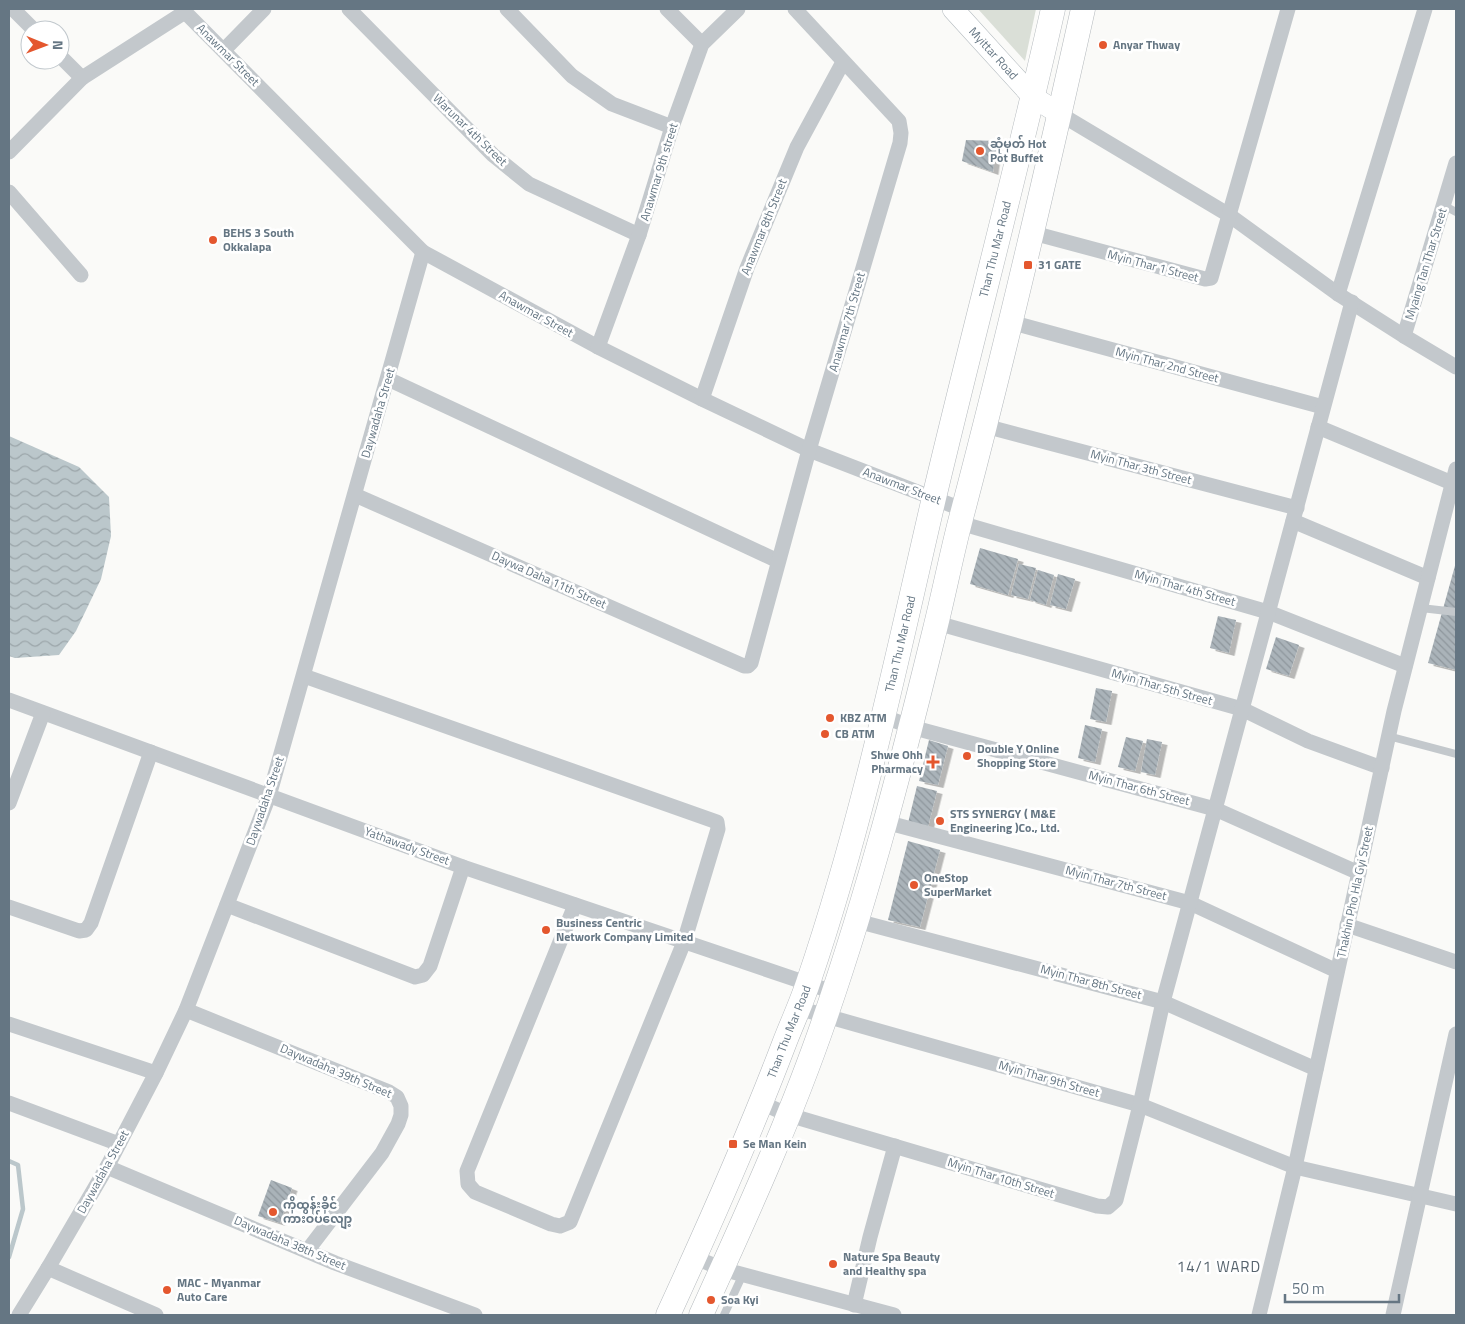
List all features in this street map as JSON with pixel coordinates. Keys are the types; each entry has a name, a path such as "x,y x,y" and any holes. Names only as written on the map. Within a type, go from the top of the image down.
{"main road":[{"name":"Myittar Road","path":"953,9 1033,97 1060,114"},
{"name":"Than Thu Mar Road","path":"668,1315 761,1103 808,984 830,915 856,825 883,716 934,498 1054,9"},
{"path":"701,1315 732,1271 769,1164 826,1017 857,921 911,727 1033,233 1083,9"},
{"path":"976,325 1008,329"}],"street":[{"path":"13,9 24,20"},
{"path":"224,50 264,9"},
{"name":"Warunar 4th Street","path":"349,9 493,155 529,184 639,235"},
{"path":"507,9 572,76 612,104 672,128"},
{"path":"667,9 702,44"},
{"name":"Anawmar 9th street","path":"598,348 639,235 672,128 702,44 738,9"},
{"name":"Anawmar 7th Street","path":"744,666 748,666 751,663 809,450 900,143 901,133 899,121 795,9"},
{"path":"1229,215 1288,9"},
{"path":"1338,294 1425,9"},
{"path":"9,152 82,78 183,10"},
{"name":"Anawmar Street","path":"183,10 423,252 598,348 702,399 809,450 934,498 962,516"},
{"name":"Anawmar 8th Street","path":"702,399 747,268 797,147 843,62"},
{"path":"70,66 82,78"},
{"path":"1060,114 1229,215 1338,294 1456,367"},
{"name":"Myaing Tan Thar Street","path":"1404,336 1450,208 1456,163"},
{"path":"9,192 81,275"},
{"name":"Myin Thar 1 Street","path":"1033,233 1207,280 1211,278 1229,215"},
{"name":"Daywadaha Street","path":"19,1315 107,1167 156,1073 186,1010 269,796 423,252"},
{"path":"1140,1104 1190,903 1352,302"},
{"name":"Myin Thar 2nd Street","path":"1008,329 1323,407"},
{"path":"388,379 778,560"},
{"name":"Myin Thar 3th Street","path":"985,426 1295,514 1428,578"},
{"path":"1318,427 1454,476"},
{"name":"Thakhin Pho Hla Gyi Street","path":"1259,1315 1295,1166 1388,736 1454,476"},
{"name":"Daywa Daha 11th Street","path":"355,495 744,666"},
{"name":"Myin Thar 4th Street","path":"962,516 1268,612 1405,666"},
{"name":"Myin Thar 5th Street","path":"936,623 1242,709 1308,741 1382,768"},
{"path":"304,676 717,822 718,829 684,942 570,1222 560,1226 475,1192 468,1184 467,1171 575,905"},
{"name":"Yathawady Street","path":"9,700 463,867 833,992"},
{"path":"9,803 43,712"},
{"name":"Myin Thar 6th Street","path":"883,716 911,727 1215,809 1358,872"},
{"path":"9,907 79,931 86,930 91,923 151,752"},
{"name":"Myin Thar 7th Street","path":"885,822 1190,903 1337,971"},
{"path":"227,905 415,977 423,975 430,966 463,867"},
{"name":"Myin Thar 8th Street","path":"857,921 1164,1002 1316,1069"},
{"path":"1347,925 1456,962"},
{"name":"Myin Thar 9th Street","path":"798,1008 1140,1104 1295,1166 1456,1204"},
{"name":"Daywadaha 39th Street","path":"186,1010 389,1092 397,1097 401,1106 401,1115 382,1152 307,1251"},
{"path":"9,1024 156,1073"},
{"path":"1393,1315 1420,1195 1451,1082 1456,1034"},
{"path":"9,1103 119,1144"},
{"name":"Myin Thar 10th Street","path":"761,1103 789,1115 1097,1206 1108,1207 1116,1200 1140,1104"},
{"path":"854,1305 895,1146"},
{"name":"Daywadaha 38th Street","path":"107,1167 335,1263 474,1315"},
{"path":"694,1257 732,1271 894,1315"},
{"path":"48,1268 156,1315"}],"lane":[{"path":"1421,608 1456,612"},
{"path":"1388,736 1456,754"},
{"path":"724,1315 732,1271"}],"shaded area":[{"path":"978,9 1036,9 1025,61"}],"water":[{"path":"9,436 79,467 109,497 111,536 101,579 76,631 59,655 15,658 9,656"}],"building":[{"name":"ဆုံမှတ် Hot Pot Buffet","path":"966,140 997,141 993,172 962,161"},
{"path":"980,548 1018,559 1008,595 970,584"},
{"path":"1456,562 1456,670 1428,663"},
{"path":"1019,564 1036,568 1028,599 1011,595"},
{"path":"1038,570 1054,575 1046,605 1030,600"},
{"path":"1058,574 1075,579 1066,609 1050,605"},
{"path":"1218,616 1236,620 1229,653 1210,648"},
{"path":"1276,637 1299,645 1289,676 1266,669"},
{"path":"1096,688 1112,691 1106,722 1090,719"},
{"path":"1085,725 1102,729 1095,762 1078,758"},
{"path":"1126,737 1143,741 1135,771 1118,767"},
{"path":"1147,739 1162,742 1155,775 1141,772"},
{"path":"929,740 948,746 938,785 919,781"},
{"path":"917,786 937,791 928,827 908,823"},
{"name":"OneStop SuperMarket","path":"908,841 940,850 920,927 888,920"},
{"path":"271,1180 292,1188 280,1223 258,1216"}],"waterway":[{"path":"9,1161 18,1165 23,1209 9,1257"}],"place":[{"name":"Anyar Thway","path":"1103,45"},
{"name":"ဆုံမှတ် Hot Pot Buffet","path":"980,151"},
{"name":"BEHS 3 South Okkalapa","path":"213,240"},
{"name":"31 GATE","path":"1028,265"},
{"name":"KBZ ATM","path":"830,718"},
{"name":"CB ATM","path":"825,734"},
{"name":"Double Y Online Shopping Store","path":"967,756"},
{"name":"Shwe Ohh Pharmacy","path":"933,762"},
{"name":"STS SYNERGY ( M&E Engineering )Co., Ltd.","path":"940,821"},
{"name":"OneStop SuperMarket","path":"914,885"},
{"name":"Business Centric Network Company Limited","path":"546,930"},
{"name":"Se Man Kein","path":"733,1144"},
{"name":"ကိုထွန်းခိုင် ကားဝပ်လျော့","path":"273,1212"},
{"name":"Nature Spa Beauty and Healthy spa","path":"833,1264"},
{"name":"MAC - Myanmar Auto Care","path":"167,1290"},
{"name":"Soa Kyi","path":"711,1300"}],"district":[{"name":"14/1 WARD","path":"1219,1267"}]}
